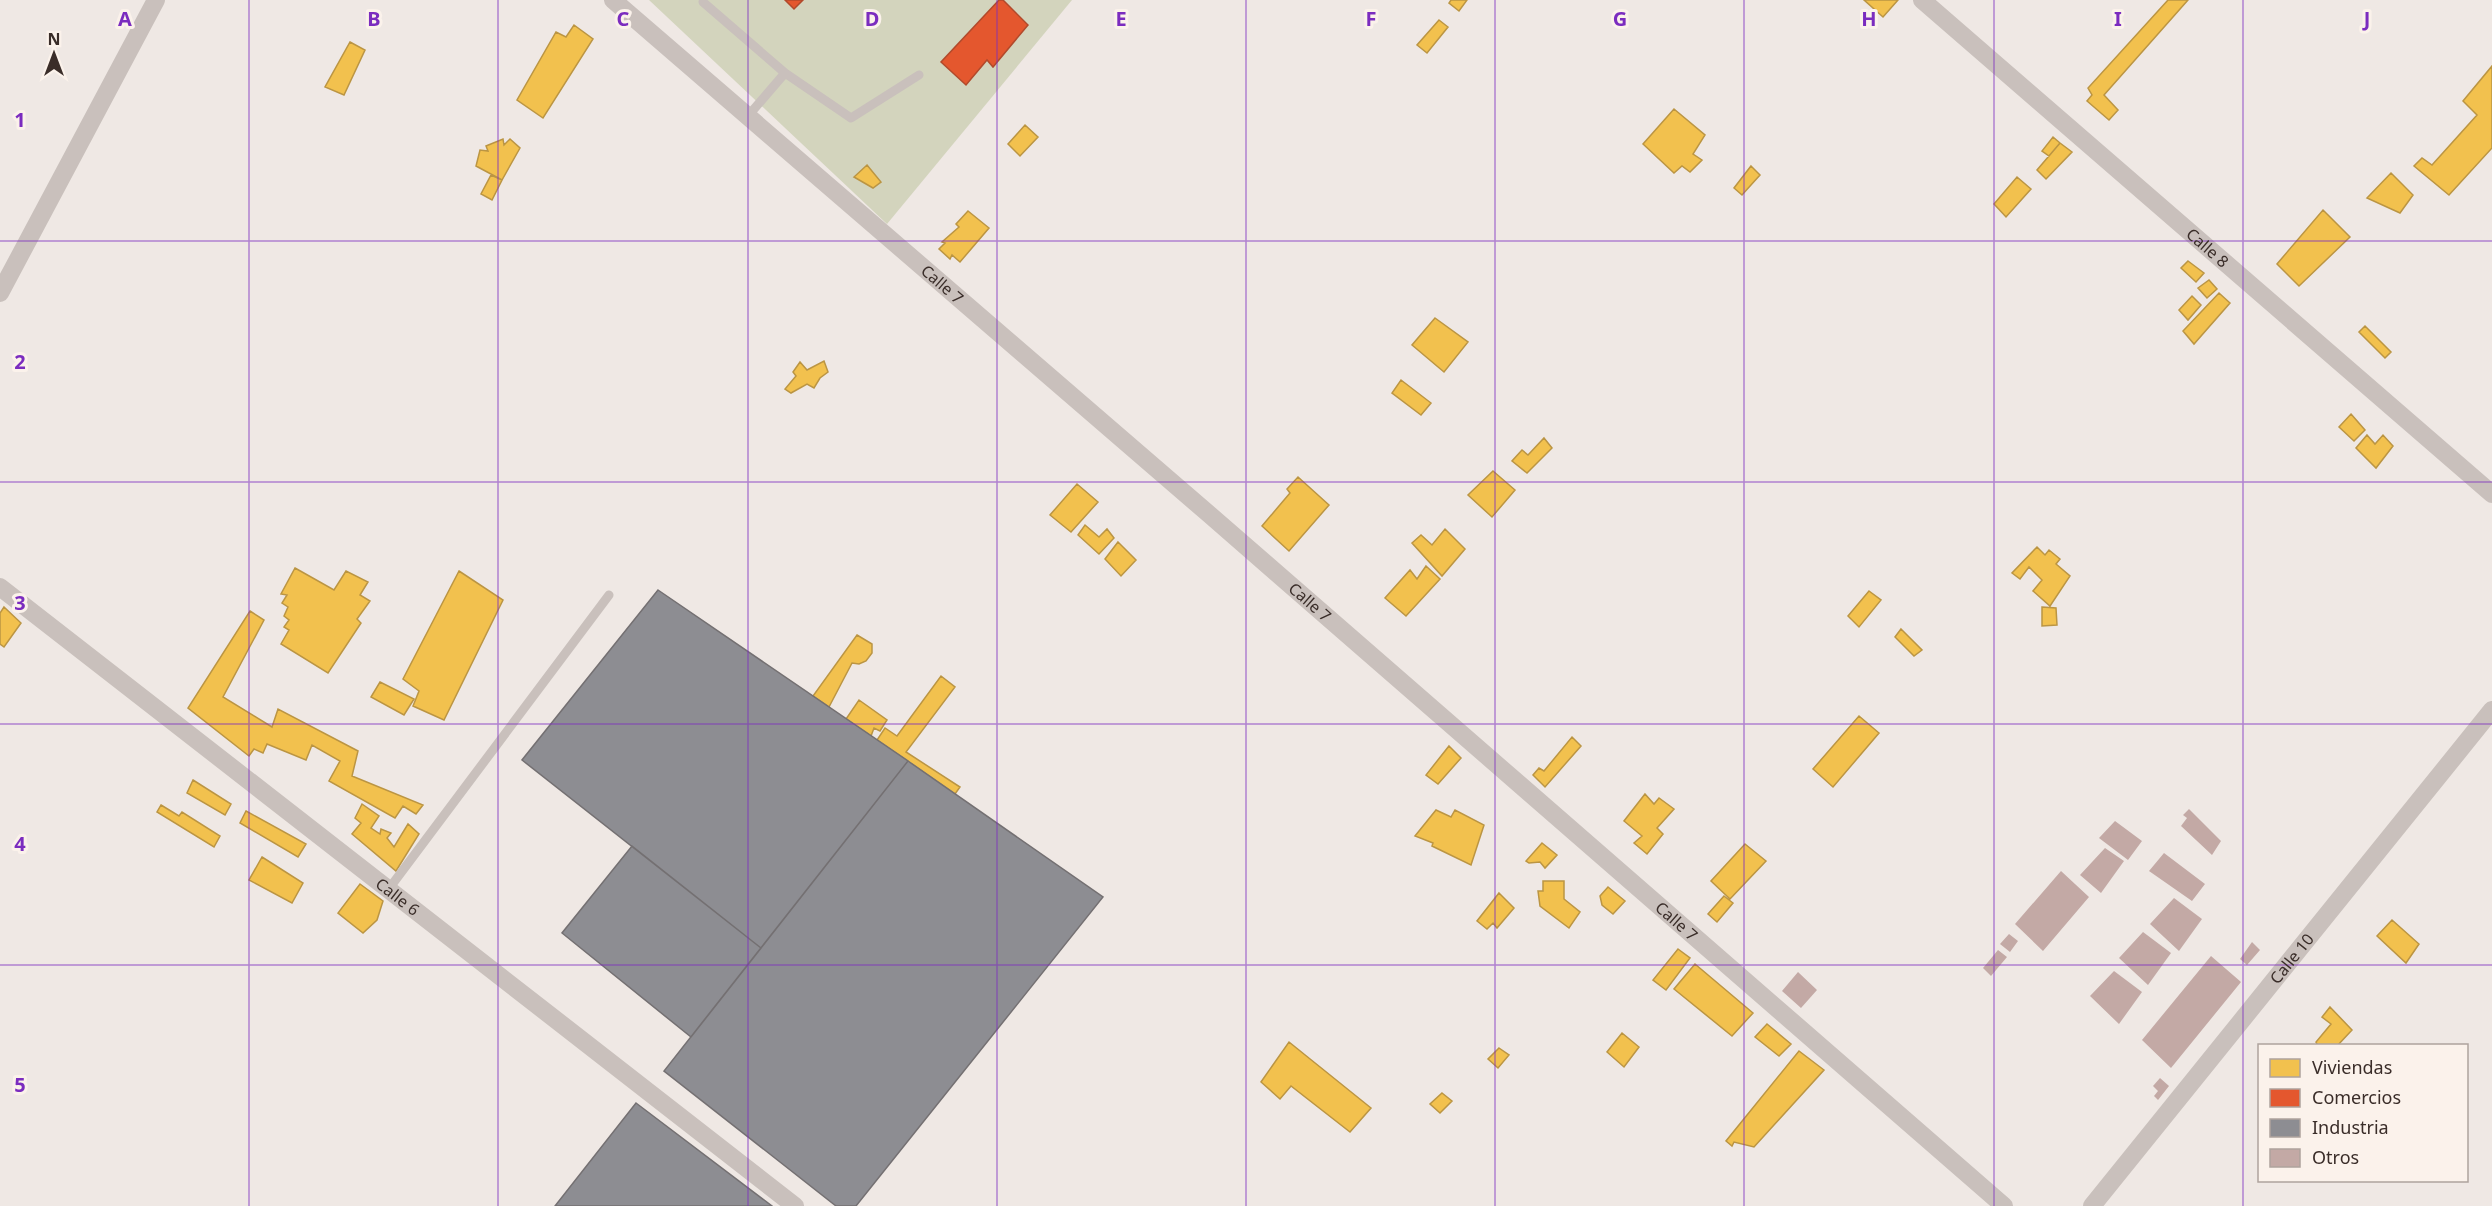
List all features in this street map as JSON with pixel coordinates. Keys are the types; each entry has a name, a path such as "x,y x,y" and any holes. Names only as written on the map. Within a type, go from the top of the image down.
{"street":[{"path":"0,293 156,0"},
{"name":"Calle 7","path":"613,0 1219,522 2004,1206"},
{"name":"Calle 8","path":"1922,0 2492,494"},
{"name":"Calle 6","path":"0,587 795,1206"},
{"name":"Calle 10","path":"2092,1206 2492,710"}],"lane":[{"path":"703,2 785,73 851,118 919,75"},
{"path":"748,116 785,73"},
{"path":"388,890 609,595"}],"green space":[{"path":"649,0 1072,0 887,224"}],"building: Viviendas":[{"path":"1451,0 1467,0 1459,11 1449,3"},
{"path":"1864,0 1898,0 1883,17"},
{"path":"2168,0 2188,0 2104,95 2118,110 2109,120 2087,101 2092,95 2088,88"},
{"path":"1439,20 1448,27 1427,53 1417,45"},
{"path":"574,25 593,39 543,118 517,100 556,32 566,37"},
{"path":"350,42 365,50 344,95 325,87"},
{"path":"2492,66 2492,148 2449,195 2414,166 2422,158 2432,165 2477,115 2463,101"},
{"path":"1674,109 1705,135 1693,154 1702,160 1690,172 1682,166 1674,173 1643,144"},
{"path":"1025,125 1038,137 1020,156 1008,144"},
{"path":"2053,137 2060,143 2049,156 2042,151"},
{"path":"503,139 504,145 510,139 520,148 502,180 476,166 480,150 488,151 486,146"},
{"path":"2060,143 2072,152 2046,179 2037,170"},
{"path":"867,165 881,182 873,188 854,177"},
{"path":"1751,166 1760,175 1742,195 1734,188"},
{"path":"2391,173 2413,195 2400,213 2367,198"},
{"path":"491,175 502,180 492,200 481,194"},
{"path":"2017,177 2031,189 2006,217 1994,204"},
{"path":"2323,210 2350,237 2299,286 2277,264"},
{"path":"968,211 989,228 960,262 952,255 950,259 939,249 945,243 942,242 959,227 956,224"},
{"path":"2188,261 2204,273 2196,282 2181,268"},
{"path":"2209,280 2217,289 2207,298 2198,288"},
{"path":"2219,293 2230,303 2194,344 2183,331"},
{"path":"2192,296 2201,305 2188,320 2179,310"},
{"path":"1435,318 1468,342 1444,372 1412,345"},
{"path":"2365,326 2391,352 2385,358 2359,332"},
{"path":"824,361 828,372 820,378 814,388 807,384 791,393 785,389 796,376 793,372 800,362 807,370"},
{"path":"1401,380 1431,403 1421,415 1392,393"},
{"path":"2351,414 2365,430 2354,441 2339,427"},
{"path":"2367,435 2375,444 2383,435 2393,446 2376,468 2356,448"},
{"path":"1544,438 1552,448 1527,473 1512,461 1522,450 1528,455"},
{"path":"1493,471 1515,490 1492,517 1468,495"},
{"path":"1298,477 1329,505 1289,551 1262,526 1290,493 1287,489"},
{"path":"1077,484 1098,502 1071,532 1050,515"},
{"path":"1085,525 1099,537 1107,529 1114,538 1099,554 1078,535"},
{"path":"1445,529 1465,549 1442,576 1412,543 1421,535 1432,545"},
{"path":"1118,542 1136,560 1121,576 1105,559"},
{"path":"2037,547 2045,555 2049,550 2060,559 2056,564 2070,576 2050,606 2033,591 2042,580 2029,567 2020,579 2012,573"},
{"path":"1426,566 1440,579 1406,616 1385,598 1410,570 1417,579"},
{"path":"295,568 334,590 346,571 368,582 360,595 370,601 357,619 361,623 328,673 281,644 289,630 284,627 289,620 284,616 288,607 282,603 287,595 281,594"},
{"path":"459,571 503,600 444,720 413,706 419,691 403,679"},
{"path":"1869,591 1881,600 1859,627 1848,616"},
{"path":"4,607 21,623 4,647 0,644 0,613"},
{"path":"2042,607 2056,608 2057,625 2042,626"},
{"path":"250,611 264,620 223,697 272,727 278,709 358,751 352,776 423,805 416,814 403,806 395,818 329,781 340,761 312,745 306,760 267,744 263,753 254,749 249,756 188,708"},
{"path":"1901,629 1922,650 1914,656 1895,637"},
{"path":"857,635 872,644 872,653 866,661 859,664 852,663 829,707 813,696"},
{"path":"941,676 955,687 906,752 960,787 955,794 877,740 885,728 897,736"},
{"path":"380,682 414,699 404,715 371,697"},
{"path":"859,700 887,720 880,731 874,728 871,736 846,719"},
{"path":"1859,716 1879,733 1833,787 1813,769"},
{"path":"1572,737 1581,746 1545,787 1533,775 1539,768 1544,771"},
{"path":"1449,746 1461,758 1438,784 1426,775"},
{"path":"193,780 231,804 225,815 187,793"},
{"path":"1645,794 1654,804 1659,798 1674,809 1657,828 1663,834 1647,854 1634,843 1642,836 1624,821"},
{"path":"362,804 379,816 371,828 380,834 381,829 391,833 387,838 394,847 408,824 419,834 396,871 352,834 361,823 355,818"},
{"path":"161,805 179,816 182,812 220,836 214,847 157,812"},
{"path":"1436,810 1451,817 1455,810 1484,825 1471,865 1432,846 1433,843 1415,836"},
{"path":"246,811 306,844 298,857 240,823"},
{"path":"1542,843 1557,855 1545,868 1540,862 1526,861"},
{"path":"1745,844 1766,861 1730,899 1711,881"},
{"path":"262,857 303,883 292,903 249,880"},
{"path":"1543,881 1564,881 1564,899 1580,912 1569,928 1540,906 1538,891 1543,891"},
{"path":"360,884 383,901 377,920 363,933 338,913"},
{"path":"1608,887 1625,901 1613,914 1602,905 1600,896"},
{"path":"1499,893 1514,908 1497,928 1493,923 1487,929 1477,921"},
{"path":"1724,896 1733,903 1717,922 1708,914"},
{"path":"2392,920 2419,944 2406,963 2377,936"},
{"path":"1678,949 1690,958 1666,990 1653,980"},
{"path":"1695,964 1753,1013 1732,1036 1674,989"},
{"path":"2330,1007 2352,1030 2339,1044 2317,1044 2316,1042 2331,1024 2322,1017"},
{"path":"1767,1024 1791,1044 1779,1056 1755,1037"},
{"path":"1622,1033 1639,1047 1624,1067 1607,1052"},
{"path":"1289,1042 1371,1108 1350,1132 1291,1086 1280,1099 1261,1082"},
{"path":"1499,1048 1509,1055 1498,1068 1488,1059"},
{"path":"1799,1051 1824,1070 1754,1147 1734,1142 1732,1146 1726,1141"},
{"path":"1442,1093 1452,1101 1440,1113 1430,1104"}],"building: Comercios":[{"path":"785,0 803,0 794,9"},
{"path":"999,0 1003,0 1028,25 993,67 987,60 966,85 941,62"}],"building: Industria":[{"path":"658,590 908,761 761,948 522,760"},
{"path":"908,761 1103,897 856,1206 836,1206 664,1071"},
{"path":"632,846 761,948 691,1037 562,933"},
{"path":"636,1103 772,1206 555,1206"}],"building: Otros":[{"path":"2189,809 2221,841 2212,855 2181,826 2187,818 2183,815"},
{"path":"2115,821 2142,841 2128,860 2099,838"},
{"path":"2105,848 2124,861 2101,893 2080,875"},
{"path":"2164,853 2205,884 2192,901 2149,871"},
{"path":"2061,871 2089,897 2043,951 2015,924"},
{"path":"2174,898 2202,919 2179,951 2150,924"},
{"path":"2143,932 2171,953 2148,985 2119,958"},
{"path":"2009,934 2018,941 2010,952 2000,944"},
{"path":"2252,942 2260,950 2247,965 2240,959"},
{"path":"1998,950 2007,957 1991,976 1983,968"},
{"path":"2211,956 2241,982 2171,1068 2142,1040"},
{"path":"2114,971 2142,992 2119,1024 2090,996"},
{"path":"1798,972 1817,990 1801,1008 1782,991"},
{"path":"2160,1078 2169,1086 2158,1100 2154,1096 2158,1091 2153,1086"}]}
